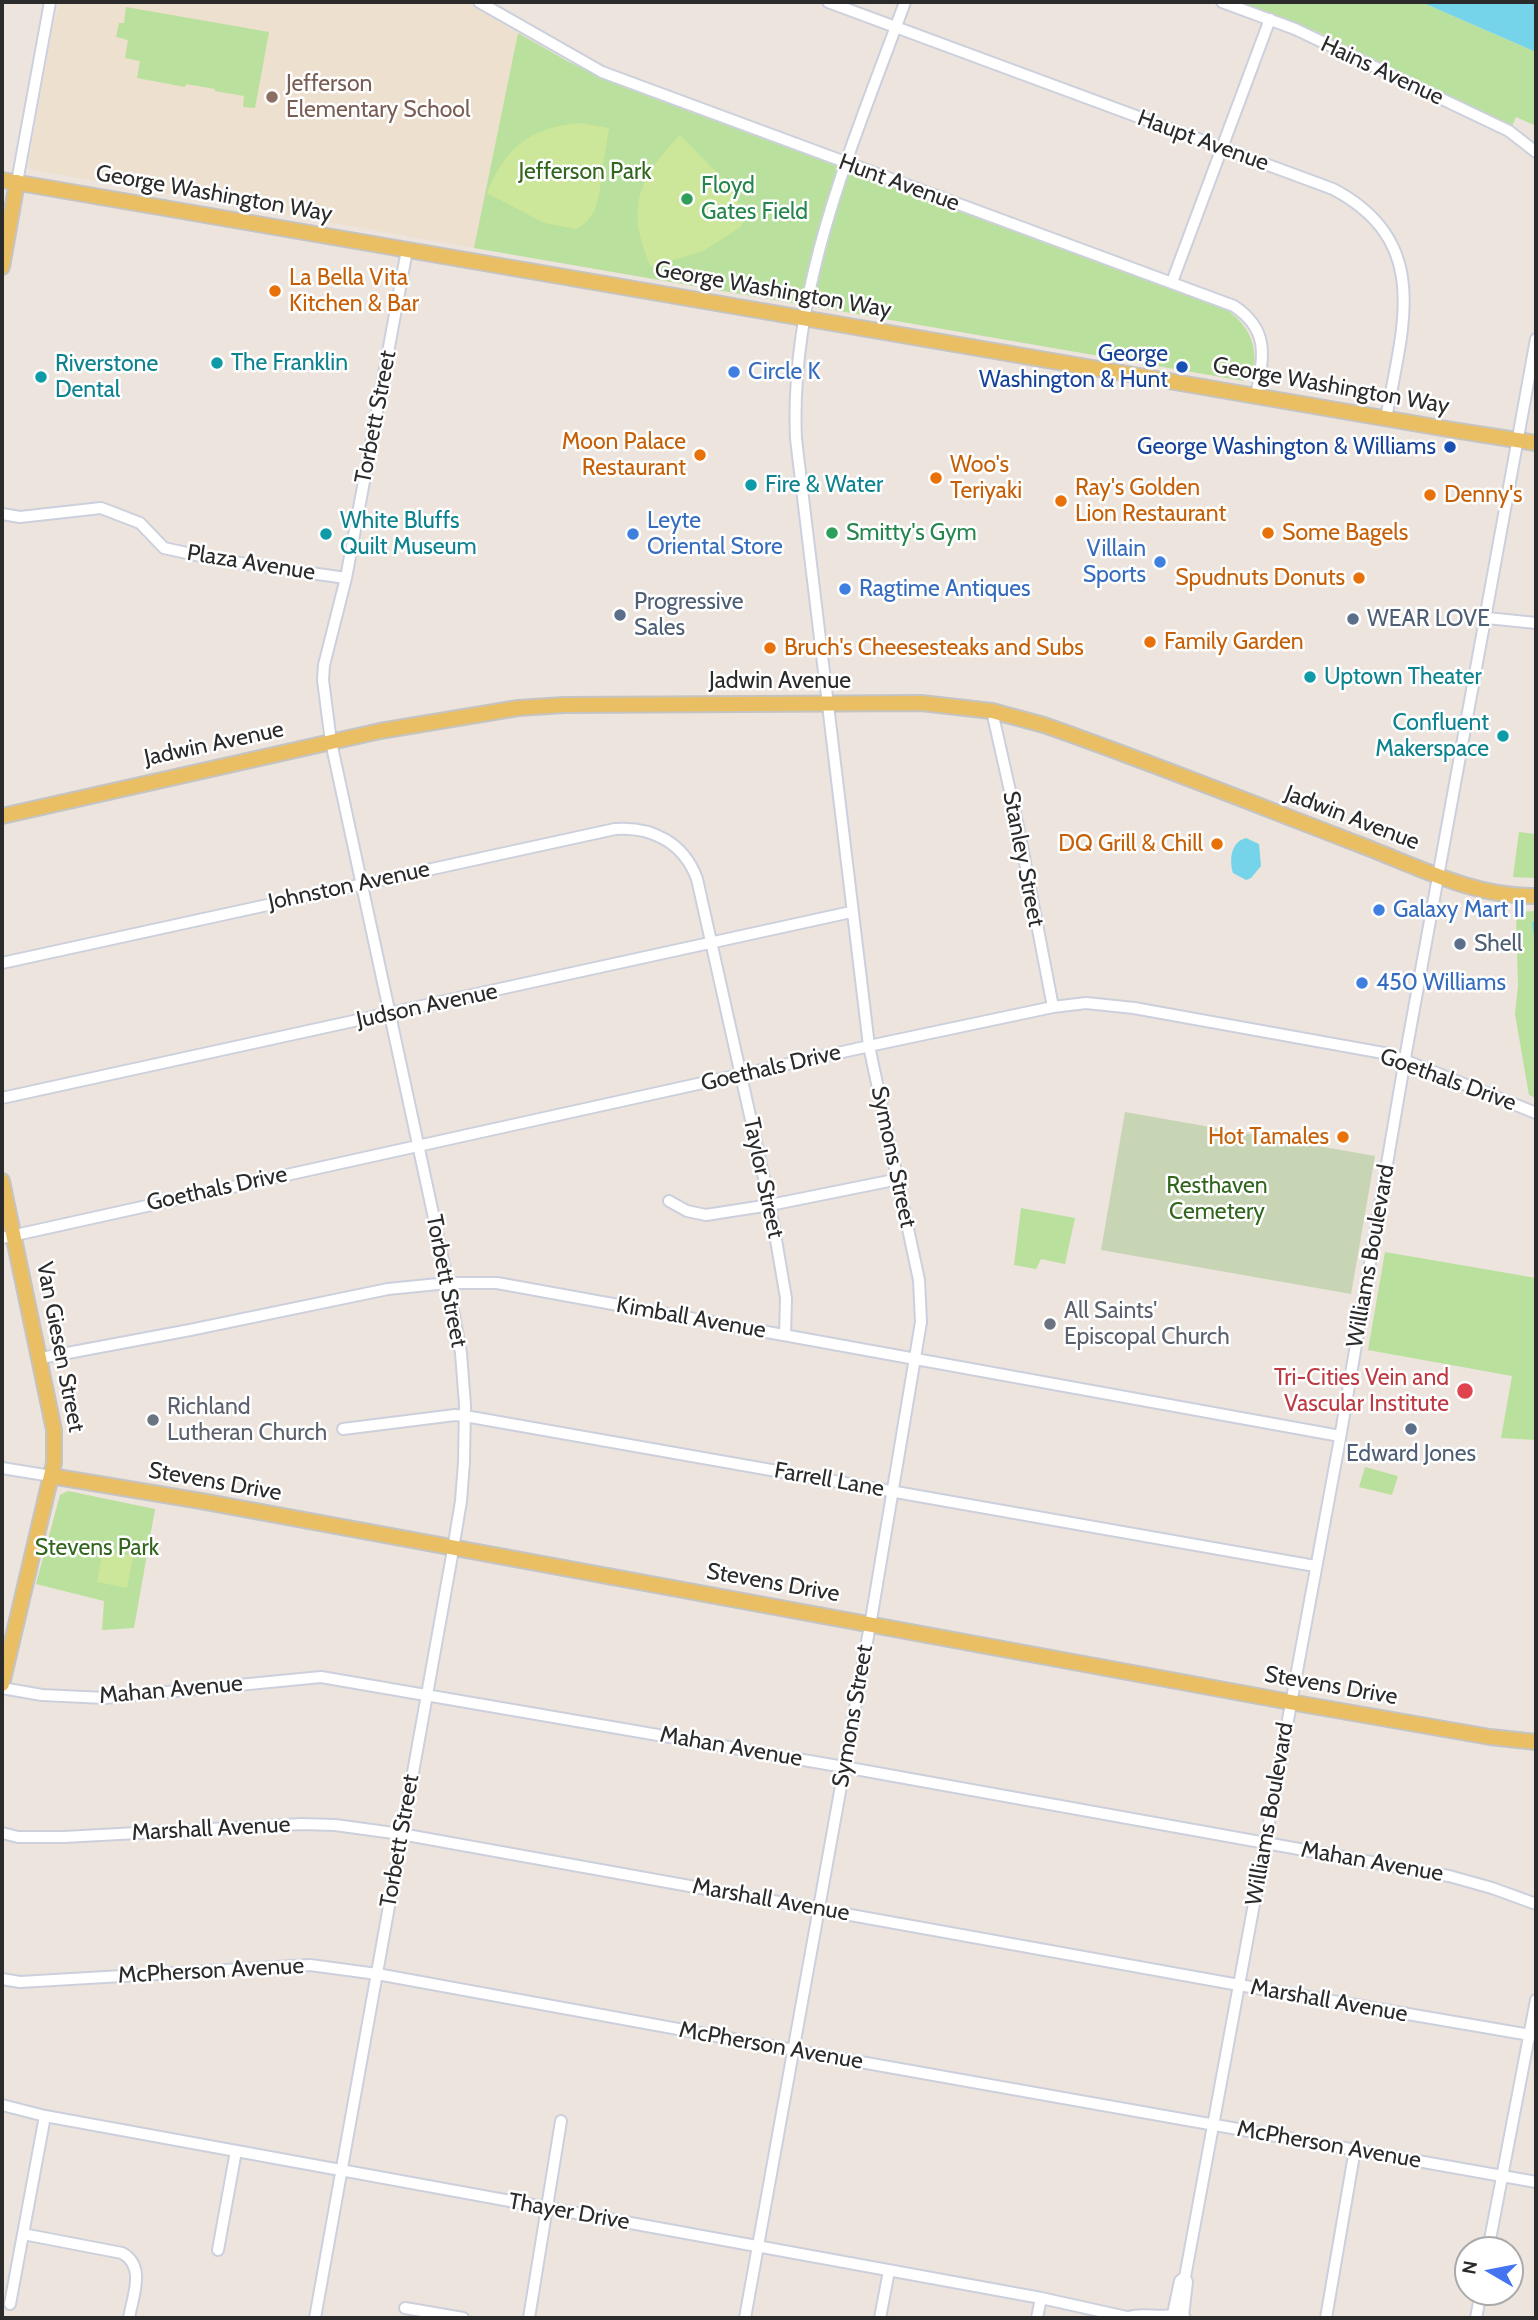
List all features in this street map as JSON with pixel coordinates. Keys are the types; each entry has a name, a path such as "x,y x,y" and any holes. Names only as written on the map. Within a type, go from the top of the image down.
{"main road":[{"name":"George Washington Way","path":"2,180 1536,443"},
{"path":"2,267 17,182"},
{"name":"Jadwin Avenue","path":"2,816 331,742 467,716 541,706 921,703 992,711 1063,731 1440,875 1493,891 1536,895"},
{"name":"Van Giesen Street","path":"2,1181 8,1236 41,1358 56,1438 56,1454 2,1686"},
{"name":"Stevens Drive","path":"51,1476 201,1501 1290,1702 1490,1737 1536,1742"}],"street":[{"path":"17,182 50,2"},
{"name":"Hunt Avenue","path":"479,2 498,7 602,72 1234,306 1251,320 1258,331 1264,351 1256,396"},
{"name":"Haupt Avenue","path":"828,2 1333,189 1360,206 1383,230 1400,262 1406,299 1386,419"},
{"name":"Symons Street","path":"745,2318 870,1624 921,1322 919,1280 869,1046 796,431 796,380 805,319 824,231 905,2"},
{"name":"Hains Avenue","path":"1222,2 1296,29 1509,131 1536,152"},
{"path":"1172,282 1270,19"},
{"name":"Torbett Street","path":"315,2318 453,1549 461,1501 466,1416 461,1353 448,1283 388,1014 331,742 324,696 324,665 346,578 407,250"},
{"path":"1518,442 1536,339"},
{"name":"Williams Boulevard","path":"1176,2317 1340,1436 1405,1059 1518,442"},
{"name":"Plaza Avenue","path":"2,514 20,517 101,508 140,523 164,548 219,560 346,578"},
{"path":"1487,618 1536,623"},
{"name":"Stanley Street","path":"992,711 1053,1007"},
{"name":"Johnston Avenue","path":"2,963 615,829 635,828 652,832 668,840 688,859"},
{"name":"Taylor Street","path":"688,859 697,879 769,1205 786,1298 785,1335"},
{"name":"Judson Avenue","path":"2,1098 851,912"},
{"name":"Goethals Drive","path":"8,1236 869,1046 1053,1007 1086,1003 1111,1004 1405,1059 1536,1113"},
{"path":"669,1201 687,1211 706,1215 899,1179"},
{"name":"Kimball Avenue","path":"41,1358 204,1328 388,1289 448,1283 497,1283 1340,1436"},
{"name":"Farrell Lane","path":"342,1429 455,1415 466,1416 1315,1566"},
{"name":"Stevens Drive","path":"2,1468 51,1476"},
{"name":"Mahan Avenue","path":"2,1686 41,1696 105,1698 321,1677 427,1693 1449,1876 1536,1903"},
{"name":"Marshall Avenue","path":"2,1833 18,1837 64,1837 302,1824 401,1833 1239,1985 1533,2035"},
{"name":"McPherson Avenue","path":"2,1979 20,1982 310,1965 377,1974 1536,2182"},
{"path":"1490,2236 1501,2175 1533,2035 1536,2000"},
{"name":"Thayer Drive","path":"4,2107 1041,2298 1130,2317 1137,2314 1176,2317"},
{"path":"10,2304 45,2116"},
{"path":"529,2318 561,2121"},
{"path":"1326,2318 1355,2149"},
{"path":"218,2250 236,2151"},
{"path":"23,2234 131,2257 137,2270 129,2318"},
{"path":"880,2318 889,2270"},
{"path":"1037,2318 1041,2298"},
{"path":"405,2308 463,2318"}],"shaded area":[{"name":"Jefferson Elementary School","path":"60,2 467,2 518,33 474,248 33,170 29,167 29,161 52,32"}],"green space":[{"path":"1240,2 1421,2 1536,52 1536,126 1516,117 1512,126 1320,33"},
{"path":"126,7 269,32 255,108 243,107 244,96 186,84 185,87 137,78 140,61 125,58 128,40 116,37 119,23 124,23"},
{"name":"Jefferson Park","path":"518,33 569,62 623,87 1229,311 1243,325 1251,339 1253,375 1244,381 474,248"},
{"path":"580,123 609,128 597,204 585,223 577,229 544,223 487,193 502,163 522,142 547,129"},
{"name":"Floyd Gates Field","path":"680,135 725,181 745,215 741,227 703,251 651,267 639,228 640,195 654,166"},
{"path":"1519,832 1536,834 1536,878 1513,877"},
{"path":"1536,911 1536,1098 1529,1095 1515,1014 1518,986 1516,912"},
{"name":"Resthaven Cemetery","path":"1125,1112 1375,1156 1351,1294 1101,1250"},
{"path":"1021,1208 1075,1218 1065,1264 1041,1259 1036,1269 1014,1265"},
{"path":"1385,1252 1536,1278 1536,1440 1501,1438 1512,1376 1368,1350"},
{"path":"1365,1467 1398,1476 1392,1495 1359,1487"},
{"name":"Stevens Park","path":"68,1491 155,1509 134,1628 102,1630 104,1601 36,1584 60,1495"},
{"path":"103,1551 133,1556 127,1588 97,1582"}],"water":[{"path":"1421,2 1536,2 1536,52"},
{"path":"1246,838 1259,844 1261,866 1246,880 1233,873 1231,862 1234,847"}],"waterway":[{"path":"1534,923 1536,939"}],"place":[{"name":"Jefferson Elementary School","path":"272,97"},
{"name":"Floyd Gates Field","path":"687,199"},
{"name":"La Bella Vita Kitchen & Bar","path":"275,291"},
{"name":"The Franklin","path":"217,363"},
{"name":"George Washington & Hunt","path":"1182,367"},
{"name":"Circle K","path":"734,372"},
{"name":"Riverstone Dental","path":"41,377"},
{"name":"George Washington & Williams","path":"1450,447"},
{"name":"Moon Palace Restaurant","path":"700,455"},
{"name":"Woo's Teriyaki","path":"936,478"},
{"name":"Fire & Water","path":"751,485"},
{"name":"Denny's","path":"1430,495"},
{"name":"Ray's Golden Lion Restaurant","path":"1061,501"},
{"name":"Smitty's Gym","path":"832,533"},
{"name":"Some Bagels","path":"1268,533"},
{"name":"White Bluffs Quilt Museum","path":"326,534"},
{"name":"Leyte Oriental Store","path":"633,534"},
{"name":"Villain Sports","path":"1160,562"},
{"name":"Spudnuts Donuts","path":"1359,578"},
{"name":"Ragtime Antiques","path":"845,589"},
{"name":"Progressive Sales","path":"620,615"},
{"name":"WEAR LOVE","path":"1353,619"},
{"name":"Family Garden","path":"1150,642"},
{"name":"Bruch's Cheesesteaks and Subs","path":"770,648"},
{"name":"Uptown Theater","path":"1310,677"},
{"name":"Confluent Makerspace","path":"1503,736"},
{"name":"DQ Grill & Chill","path":"1217,844"},
{"name":"Galaxy Mart II","path":"1379,910"},
{"name":"Shell","path":"1460,944"},
{"name":"450 Williams","path":"1362,983"},
{"name":"Hot Tamales","path":"1343,1137"},
{"name":"All Saints' Episcopal Church","path":"1050,1324"},
{"name":"Tri-Cities Vein and Vascular Institute","path":"1465,1391"},
{"name":"Richland Lutheran Church","path":"153,1420"},
{"name":"Edward Jones","path":"1411,1429"}]}
